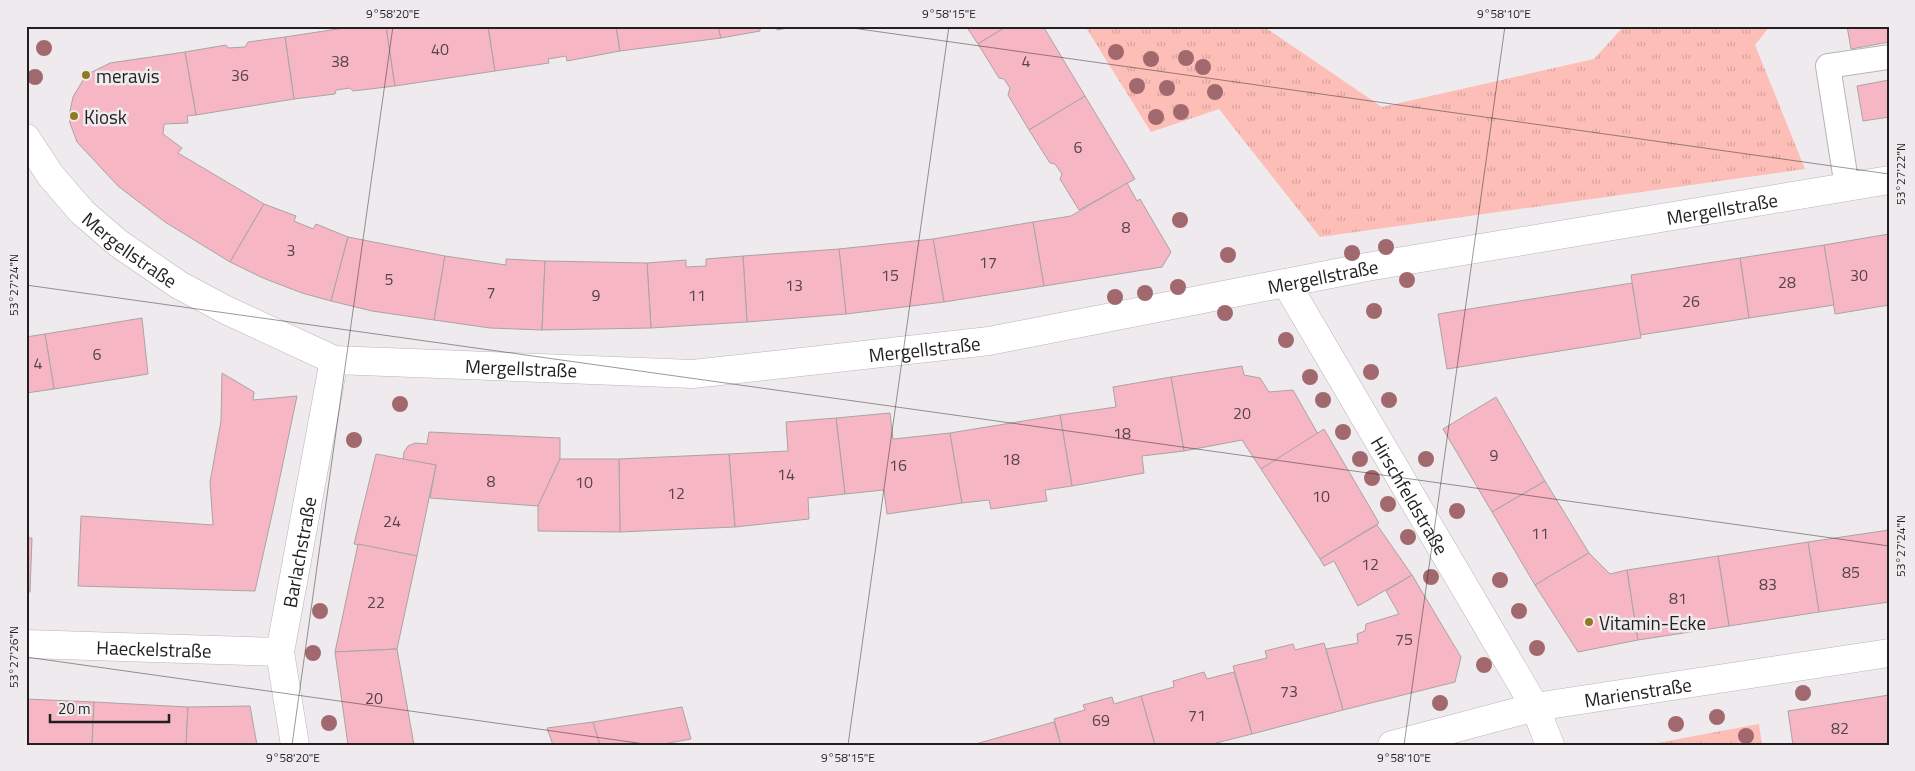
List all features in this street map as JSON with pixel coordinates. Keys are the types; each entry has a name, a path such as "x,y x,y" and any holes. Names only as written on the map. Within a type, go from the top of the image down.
{"street":[{"name":"Mergellstraße","path":"26,138 51,176 82,212 118,243 180,285 226,310 334,360 693,374 989,341 1367,267 1889,180"},
{"name":"Hirschfeldstraße","path":"1286,284 1536,707 1550,745"},
{"name":"Barlachstraße","path":"295,745 280,652 334,360"},
{"name":"Haeckelstraße","path":"26,644 280,652"},
{"name":"Marienstraße","path":"1392,745 1536,707 1889,653"}],"lane":[{"path":"1847,188 1828,66 1889,57"}],"green space":[{"path":"1085,26 1263,26 1382,107 1594,59 1624,26 1770,26 1755,45 1805,169 1320,237 1219,109 1151,132"},
{"path":"1759,724 1762,745 1646,745"}],"building":[{"path":"357,26 386,26 395,86 353,91 350,88 336,90 335,94 294,99 285,37"},
{"path":"386,26 488,26 495,71 395,86"},
{"path":"488,26 616,26 620,51 567,61 566,56 548,59 549,63 495,71"},
{"path":"616,26 718,26 721,38 620,51"},
{"path":"718,26 777,26 760,28 760,31 721,38"},
{"path":"777,26 799,26 777,30"},
{"path":"966,26 1007,26 978,44"},
{"path":"1007,26 1043,26 1085,96 1029,130 1008,95 1010,88 1004,79 999,78 978,44"},
{"path":"1847,26 1889,26 1889,42 1851,49"},
{"path":"285,37 294,99 196,115 185,52 226,45 228,48 245,47 248,42"},
{"path":"185,52 196,115 187,116 188,123 164,124 163,134 182,148 178,153 264,204 230,262 165,222 118,186 77,142 70,123 69,116 73,97 86,75 110,63"},
{"path":"1889,80 1889,117 1863,121 1857,86"},
{"path":"1085,96 1135,179 1079,210 1060,179 1062,174 1055,164 1050,163 1029,130"},
{"path":"1127,183 1137,201 1140,199 1171,252 1162,267 1044,286 1033,222 1071,216"},
{"path":"264,204 296,216 294,221 313,229 316,224 348,237 331,301 302,293 263,278 230,262"},
{"path":"1033,222 1044,286 944,302 933,239"},
{"path":"1889,234 1889,305 1835,314 1824,245"},
{"path":"348,237 445,256 434,320 372,311 331,301"},
{"path":"933,239 944,302 846,314 839,249"},
{"path":"1824,245 1834,305 1749,318 1740,258"},
{"path":"839,249 846,314 747,322 743,256"},
{"path":"445,256 506,265 506,259 545,261 542,330 490,328 434,320"},
{"path":"743,256 747,322 651,328 647,263 686,260 686,267 706,266 706,259"},
{"path":"1740,258 1749,318 1640,335 1631,275"},
{"path":"545,261 647,263 651,328 542,330"},
{"path":"1632,283 1641,338 1447,369 1438,314"},
{"path":"142,318 148,374 54,389 45,334"},
{"path":"45,334 54,389 26,393 26,337"},
{"path":"1242,366 1244,375 1260,378 1269,392 1293,390 1318,434 1261,469 1242,440 1184,451 1171,377"},
{"path":"222,373 254,392 253,400 297,396 255,591 78,586 81,516 213,525 210,482 221,421"},
{"path":"1171,377 1184,451 1142,456 1144,473 1072,486 1060,415 1116,407 1113,387"},
{"path":"1496,397 1545,481 1492,512 1443,429"},
{"path":"890,413 893,439 950,433 962,503 887,514 884,490 845,494 836,418"},
{"path":"1060,415 1072,486 1045,490 1047,501 991,509 989,500 962,503 950,433"},
{"path":"836,418 845,494 808,498 809,519 735,527 729,454 788,451 786,422"},
{"path":"1324,429 1379,523 1320,559 1261,469"},
{"path":"429,432 560,438 560,459 538,506 430,498 436,465 403,460 404,452 408,446 415,443 427,444"},
{"path":"376,454 436,465 417,556 354,544"},
{"path":"729,454 735,527 620,532 619,459"},
{"path":"560,459 619,459 620,532 538,531 538,506"},
{"path":"1545,481 1589,553 1535,585 1492,512"},
{"path":"1377,525 1412,575 1358,606 1334,561 1324,566 1320,559"},
{"path":"1889,530 1889,602 1819,612 1808,542"},
{"path":"26,538 32,538 30,592 26,592"},
{"path":"1808,542 1819,612 1729,626 1718,556"},
{"path":"358,544 417,556 397,649 335,652"},
{"path":"1589,553 1610,574 1627,570 1638,640 1578,652 1535,585"},
{"path":"1718,556 1729,626 1638,640 1627,570"},
{"path":"1412,575 1461,657 1455,682 1343,710 1326,649 1358,643 1357,634 1365,631 1366,624 1399,614 1386,591"},
{"path":"1324,643 1343,710 1252,734 1233,666 1267,658 1265,651 1293,644 1295,650"},
{"path":"397,649 414,745 348,745 335,652"},
{"path":"1204,672 1207,679 1234,672 1252,734 1208,745 1155,745 1141,696 1174,687 1173,681"},
{"path":"1889,695 1889,745 1793,745 1788,711"},
{"path":"1141,696 1155,745 1061,745 1054,719 1085,710 1083,705 1112,697 1114,704"},
{"path":"26,699 94,702 92,745 26,745"},
{"path":"94,702 188,707 186,745 92,745"},
{"path":"250,706 257,745 186,745 188,707"},
{"path":"682,707 691,739 658,745 600,745 593,722"},
{"path":"593,722 600,745 553,745 547,728"},
{"path":"1054,722 1061,745 972,745"}],"place":[{"name":"meravis","path":"86,75"},
{"name":"Kiosk","path":"74,116"},
{"name":"Vitamin-Ecke","path":"1589,622"}]}
